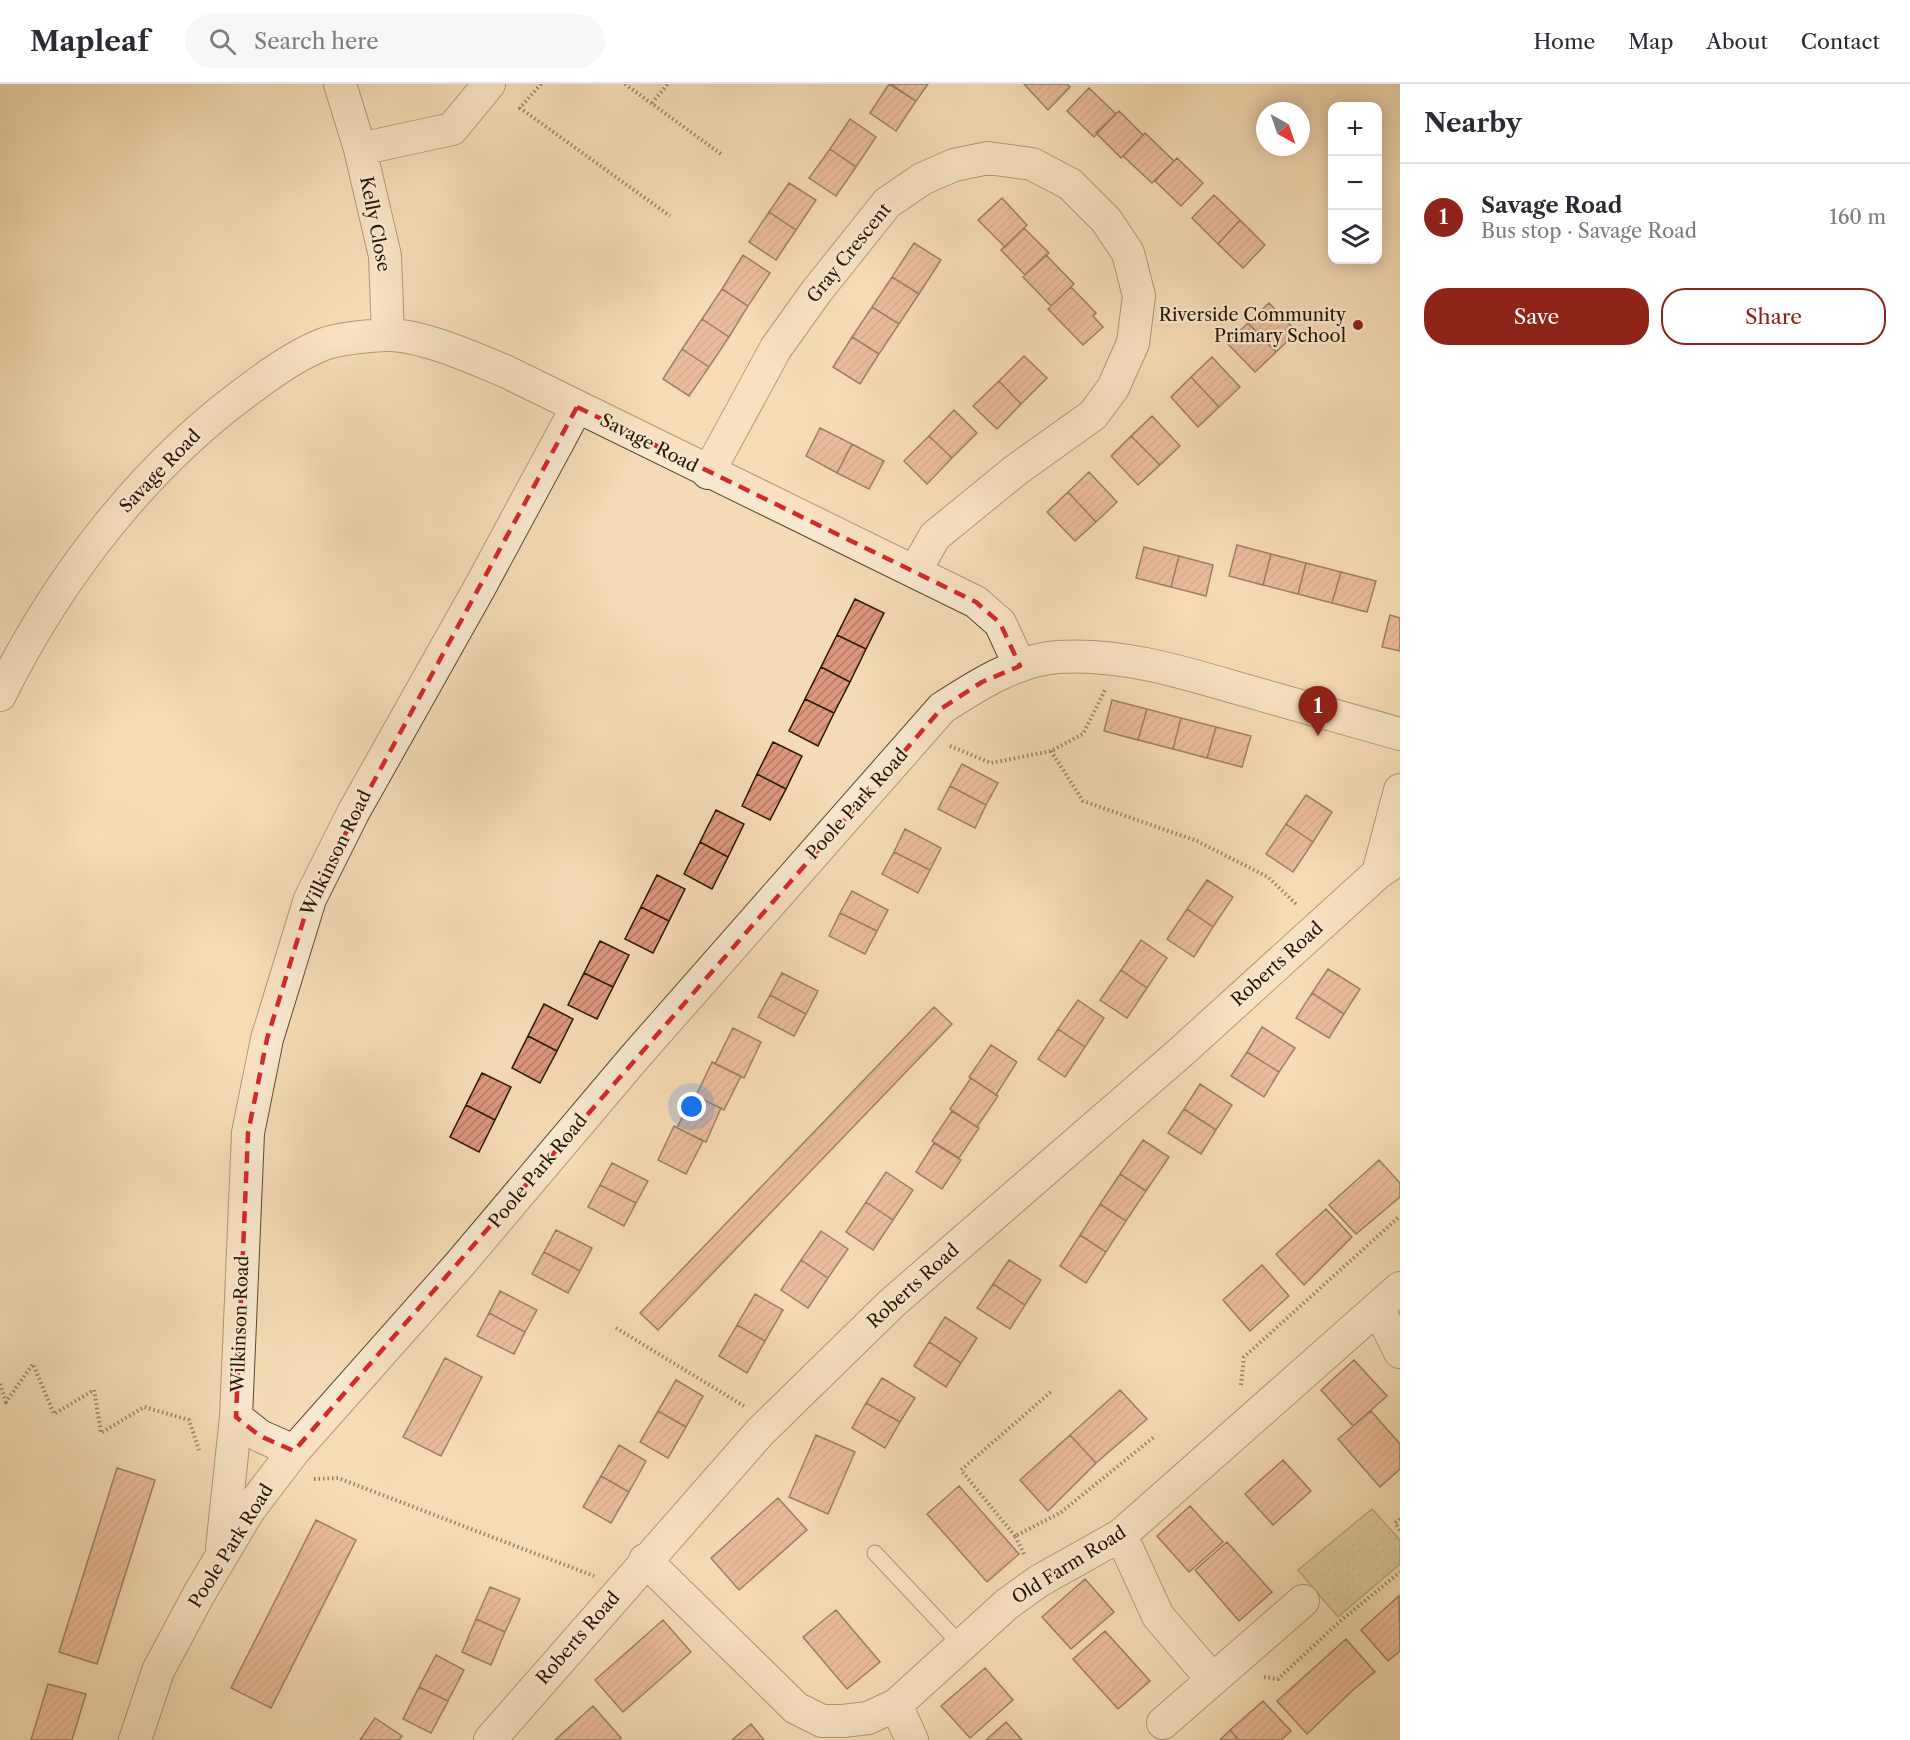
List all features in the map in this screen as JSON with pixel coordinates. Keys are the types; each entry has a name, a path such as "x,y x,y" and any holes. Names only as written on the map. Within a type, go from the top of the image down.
{"street":[{"name":"Kelly Close","path":"340,84 360,149 385,256 388,335"},
{"path":"360,149 452,129 489,84"},
{"name":"Gray Crescent","path":"708,473 776,348 816,292 887,203 922,179 954,165 988,158 1032,164 1070,184 1106,220 1128,253 1139,296 1133,343 1113,388 1093,415 1016,470 935,536 915,571"},
{"name":"Savage Road","path":"0,695 25,644 97,537 193,434 222,408 277,369 325,344 388,335 443,346 507,372 708,473 976,602 1000,623 1020,666"},
{"name":"Wilkinson Road","path":"221,1558 236,1417 248,1133 267,1039 310,899 353,813 577,407"},
{"path":"1020,666 1056,657 1112,660 1164,667 1400,734"},
{"name":"Poole Park Road","path":"135,1740 158,1671 249,1510 294,1451 459,1265 634,1058 942,708 982,682 1020,666"},
{"name":"Roberts Road","path":"490,1740 645,1560 770,1422 891,1304 1172,1060 1389,866 1400,790"},
{"path":"1389,1298 1400,1352"},
{"name":"Old Farm Road","path":"645,1560 820,1730 868,1718 896,1705 1007,1604 1039,1581 1121,1536 1389,1298"},
{"name":"Wilkinson Road","path":"236,1417 260,1436 294,1451"},
{"path":"1121,1536 1158,1616 1212,1679"},
{"path":"1163,1723 1303,1601"},
{"path":"896,1705 912,1740"}],"lane":[{"path":"875,1553 962,1646"}],"path":[{"path":"541,84 520,108 670,216"},
{"path":"626,84 721,154"},
{"path":"652,103 668,84"},
{"path":"927,726 951,746 991,763 1051,751 1083,734 1104,693 1112,660"},
{"path":"1051,751 1083,801 1197,841 1268,877 1320,926"},
{"path":"1236,1434 1244,1357 1400,1216"},
{"path":"616,1328 770,1422"},
{"path":"0,1384 6,1402 33,1364 54,1414 94,1390 101,1433 144,1407 189,1420 200,1453"},
{"path":"1039,1581 1015,1536 961,1470 1053,1390"},
{"path":"1015,1536 1060,1513 1154,1437"},
{"path":"271,1481 338,1478 621,1588"},
{"path":"1400,1519 1395,1523 1400,1530"},
{"path":"1259,1676 1278,1679 1338,1623 1400,1572"}],"highlighted area":[{"path":"577,407 976,602 1000,623 1020,666 982,682 942,708 294,1451 260,1436 236,1417 248,1133 267,1039 310,899"}],"shaded area":[{"path":"1372,1509 1400,1540 1400,1564 1338,1617 1298,1570"}],"building":[{"path":"889,84 916,101 896,131 870,113"},
{"path":"891,84 928,84 916,101"},
{"path":"1024,84 1067,84 1070,87 1048,110"},
{"path":"1089,88 1116,114 1094,137 1067,111"},
{"path":"1119,111 1143,135 1121,158 1096,133"},
{"path":"850,119 876,137 856,167 830,149"},
{"path":"1145,133 1174,161 1152,183 1123,156"},
{"path":"830,149 856,167 836,196 809,178"},
{"path":"1177,158 1203,183 1181,206 1155,181"},
{"path":"789,183 816,200 796,230 769,212"},
{"path":"1214,195 1240,220 1218,244 1192,218"},
{"path":"1002,198 1027,225 1005,247 978,220"},
{"path":"769,212 796,230 776,260 749,242"},
{"path":"1240,220 1265,245 1243,268 1218,244"},
{"path":"1024,228 1049,253 1025,275 1001,250"},
{"path":"914,243 941,260 919,294 892,277"},
{"path":"743,255 770,273 748,306 722,289"},
{"path":"1046,255 1074,284 1051,306 1023,277"},
{"path":"892,277 919,294 899,324 872,307"},
{"path":"1071,287 1096,313 1093,316 1103,327 1083,345 1048,309"},
{"path":"722,289 748,306 729,337 702,319"},
{"path":"1269,303 1297,332 1276,352 1248,323"},
{"path":"872,307 899,324 879,354 852,337"},
{"path":"702,319 729,337 709,367 682,349"},
{"path":"1248,323 1276,352 1255,372 1227,343"},
{"path":"852,337 879,354 860,384 833,367"},
{"path":"682,349 709,367 689,396 663,379"},
{"path":"1024,356 1047,378 1021,404 999,381"},
{"path":"1212,357 1240,387 1219,407 1191,377"},
{"path":"1191,377 1219,407 1198,427 1171,397"},
{"path":"999,381 1021,404 997,429 973,406"},
{"path":"954,410 977,433 952,458 929,436"},
{"path":"1152,416 1180,446 1160,465 1131,436"},
{"path":"820,428 852,444 837,473 806,456"},
{"path":"929,436 952,458 927,484 904,461"},
{"path":"1131,436 1160,465 1138,485 1111,456"},
{"path":"852,444 884,461 869,489 837,473"},
{"path":"1089,472 1117,502 1096,522 1068,492"},
{"path":"1068,492 1096,522 1075,541 1047,512"},
{"path":"1237,545 1271,554 1263,585 1229,576"},
{"path":"1144,547 1179,556 1171,587 1136,578"},
{"path":"1271,554 1306,563 1298,594 1263,585"},
{"path":"1179,556 1213,565 1206,596 1171,587"},
{"path":"1306,563 1341,572 1332,603 1298,594"},
{"path":"1341,572 1376,581 1367,612 1332,603"},
{"path":"855,599 884,613 866,649 837,635"},
{"path":"1390,615 1400,618 1400,651 1382,647"},
{"path":"837,635 866,649 850,682 821,667"},
{"path":"821,667 850,682 834,713 805,699"},
{"path":"805,699 834,713 818,746 789,731"},
{"path":"1112,700 1147,709 1138,740 1104,731"},
{"path":"1147,709 1181,718 1173,749 1138,740"},
{"path":"1181,718 1216,727 1207,758 1173,749"},
{"path":"1216,727 1251,736 1242,767 1207,758"},
{"path":"773,742 802,756 786,789 757,774"},
{"path":"962,764 998,783 986,805 950,786"},
{"path":"757,774 786,789 770,820 742,806"},
{"path":"950,786 986,805 975,828 938,809"},
{"path":"1306,795 1332,812 1313,842 1286,824"},
{"path":"716,810 744,824 728,857 700,842"},
{"path":"1286,824 1313,842 1293,872 1266,854"},
{"path":"905,829 941,848 930,870 894,852"},
{"path":"700,842 728,857 712,889 684,874"},
{"path":"894,852 930,870 918,893 882,874"},
{"path":"657,875 685,889 669,921 641,907"},
{"path":"1207,880 1233,897 1213,927 1187,909"},
{"path":"852,891 888,910 877,931 840,913"},
{"path":"641,907 669,921 653,953 625,939"},
{"path":"1187,909 1213,927 1194,957 1167,939"},
{"path":"840,913 877,931 865,954 829,936"},
{"path":"1141,940 1167,958 1147,988 1121,970"},
{"path":"600,941 629,955 613,987 584,973"},
{"path":"1328,969 1360,989 1344,1014 1312,993"},
{"path":"1121,970 1147,988 1127,1018 1100,1000"},
{"path":"584,973 613,987 597,1019 568,1005"},
{"path":"782,973 818,991 806,1014 770,995"},
{"path":"1312,993 1344,1014 1329,1038 1296,1018"},
{"path":"770,995 806,1014 794,1036 758,1017"},
{"path":"1078,1000 1104,1018 1085,1047 1058,1029"},
{"path":"544,1004 573,1019 557,1051 528,1036"},
{"path":"934,1007 952,1024 658,1330 640,1313"},
{"path":"1262,1027 1295,1048 1279,1072 1247,1052"},
{"path":"733,1028 761,1042 744,1078 715,1064"},
{"path":"1058,1029 1085,1047 1065,1077 1038,1059"},
{"path":"528,1036 557,1051 540,1083 512,1068"},
{"path":"991,1045 1017,1062 996,1095 969,1077"},
{"path":"1247,1052 1279,1072 1264,1097 1231,1076"},
{"path":"712,1062 741,1076 724,1110 696,1096"},
{"path":"482,1073 511,1087 495,1120 466,1105"},
{"path":"971,1078 998,1096 977,1127 950,1109"},
{"path":"1200,1084 1232,1105 1216,1130 1184,1109"},
{"path":"693,1095 721,1108 706,1142 677,1128"},
{"path":"466,1105 495,1120 479,1152 450,1137"},
{"path":"1184,1109 1216,1130 1201,1154 1168,1133"},
{"path":"952,1111 979,1128 959,1158 932,1141"},
{"path":"674,1126 703,1141 686,1174 658,1160"},
{"path":"1143,1140 1169,1157 1146,1191 1120,1174"},
{"path":"934,1143 961,1160 942,1189 916,1172"},
{"path":"1379,1160 1400,1183 1400,1197 1356,1234 1329,1205"},
{"path":"612,1163 648,1181 636,1203 600,1185"},
{"path":"886,1172 913,1190 893,1220 866,1202"},
{"path":"1120,1174 1146,1191 1126,1221 1100,1204"},
{"path":"600,1185 636,1203 624,1226 588,1207"},
{"path":"866,1202 893,1220 873,1250 846,1232"},
{"path":"1100,1204 1126,1221 1106,1252 1080,1235"},
{"path":"1326,1209 1352,1237 1304,1285 1276,1254"},
{"path":"556,1230 592,1248 580,1271 544,1252"},
{"path":"821,1231 848,1249 828,1278 801,1260"},
{"path":"1080,1235 1106,1252 1086,1283 1060,1266"},
{"path":"544,1252 580,1271 568,1293 532,1274"},
{"path":"801,1260 828,1278 808,1308 781,1290"},
{"path":"1009,1260 1041,1280 1025,1305 993,1284"},
{"path":"1262,1265 1289,1296 1250,1331 1223,1300"},
{"path":"993,1284 1025,1305 1010,1329 977,1308"},
{"path":"500,1291 537,1310 525,1332 489,1313"},
{"path":"755,1294 783,1310 765,1341 737,1325"},
{"path":"489,1313 525,1332 514,1354 477,1336"},
{"path":"945,1317 977,1338 961,1363 929,1342"},
{"path":"737,1325 765,1341 747,1373 719,1356"},
{"path":"929,1342 961,1363 946,1387 914,1366"},
{"path":"445,1358 482,1377 441,1456 403,1437"},
{"path":"1354,1360 1387,1396 1353,1426 1321,1390"},
{"path":"882,1378 915,1398 900,1422 866,1403"},
{"path":"676,1380 703,1396 686,1427 658,1411"},
{"path":"1120,1390 1147,1419 1096,1463 1070,1435"},
{"path":"866,1403 900,1422 885,1448 852,1428"},
{"path":"658,1411 686,1427 668,1458 640,1442"},
{"path":"1371,1411 1400,1444 1400,1469 1380,1487 1338,1439"},
{"path":"816,1435 855,1452 828,1514 789,1497"},
{"path":"1070,1435 1096,1463 1048,1511 1020,1480"},
{"path":"619,1445 646,1461 629,1492 601,1476"},
{"path":"1283,1460 1311,1491 1273,1525 1245,1494"},
{"path":"117,1468 155,1480 97,1664 59,1652"},
{"path":"601,1476 629,1492 611,1523 583,1507"},
{"path":"959,1486 1019,1554 987,1582 927,1514"},
{"path":"778,1498 807,1530 739,1590 711,1558"},
{"path":"1190,1506 1223,1542 1189,1572 1157,1536"},
{"path":"316,1520 356,1540 271,1708 231,1688"},
{"path":"1227,1542 1272,1592 1239,1621 1195,1570"},
{"path":"1085,1579 1114,1612 1071,1649 1042,1617"},
{"path":"490,1587 520,1599 505,1632 476,1619"},
{"path":"1399,1596 1400,1651 1388,1661 1361,1630"},
{"path":"836,1610 880,1662 847,1689 803,1637"},
{"path":"476,1619 505,1632 491,1665 462,1652"},
{"path":"663,1620 691,1652 623,1712 595,1680"},
{"path":"1105,1631 1150,1681 1118,1709 1073,1659"},
{"path":"1346,1639 1375,1672 1307,1734 1277,1701"},
{"path":"436,1655 464,1670 448,1701 419,1687"},
{"path":"985,1668 1013,1700 970,1738 941,1706"},
{"path":"48,1684 86,1694 72,1740 31,1740"},
{"path":"419,1687 448,1701 431,1733 403,1719"},
{"path":"1263,1701 1291,1731 1281,1740 1239,1740 1230,1730"},
{"path":"593,1706 621,1738 619,1740 555,1740"},
{"path":"375,1718 402,1736 399,1740 360,1740"},
{"path":"1006,1722 1022,1740 986,1740"},
{"path":"751,1724 764,1740 732,1740"},
{"path":"1230,1730 1239,1740 1220,1740"}],"place":[{"name":"Riverside Community Primary School","path":"1358,325"},
{"name":"Savage Road","path":"1318,736"}]}
